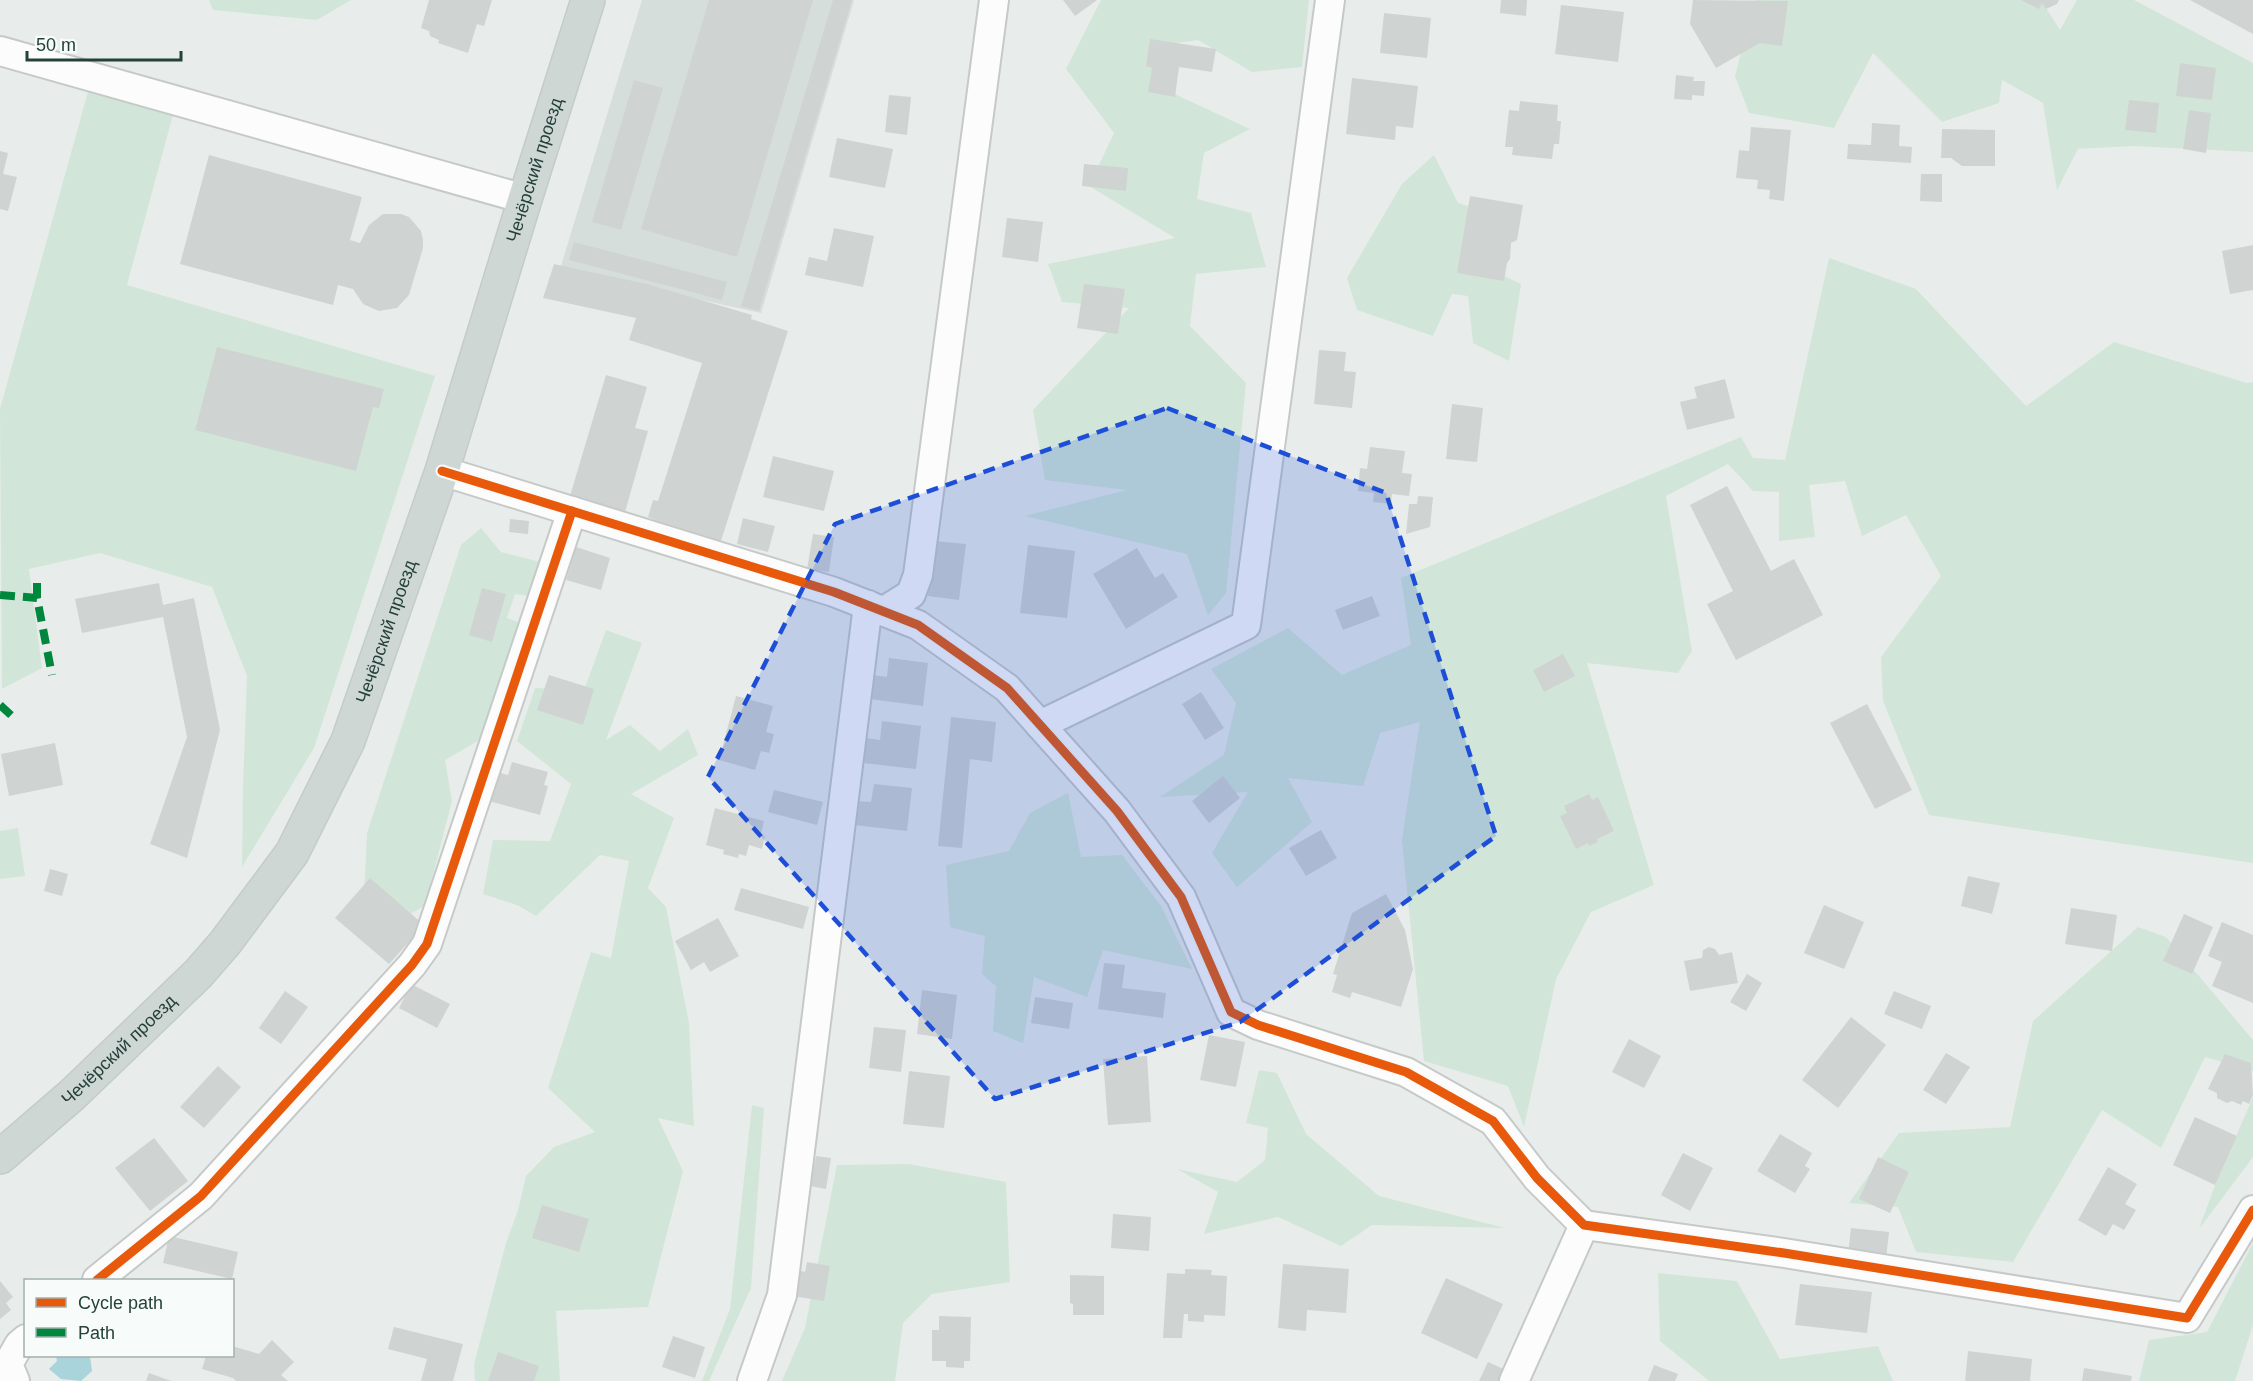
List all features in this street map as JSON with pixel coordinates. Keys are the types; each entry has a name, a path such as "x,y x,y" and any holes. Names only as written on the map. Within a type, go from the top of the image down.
{"main road":[{"name":"Чечёрский проезд","path":"0,1157 72,1095 198,974 225,943 292,853 348,741 442,471 588,0"}],"street":[{"path":"876,608 911,594 918,575 994,0"},
{"path":"1040,725 1246,625 1330,0"},
{"path":"0,51 525,199"},
{"path":"442,471 834,592 918,625 1007,688 1117,811 1181,897 1231,1012 1258,1025 1406,1072 1493,1121 1537,1178 1584,1224 1784,1252 2187,1318 2253,1210"},
{"path":"99,1279 201,1196 412,965 427,944 572,511"},
{"path":"752,1381 782,1295 876,608"},
{"path":"1514,1381 1584,1224"},
{"path":"15,1381 8,1364 24,1341"}],"highlighted area":[{"path":"1167,408 1386,493 1496,836 1240,1022 995,1099 708,777 835,524"}],"shaded area":[{"path":"642,0 854,0 761,313 560,269"}],"green space":[{"path":"209,0 351,0 317,20 213,10"},
{"path":"1101,0 1309,0 1302,67 1252,72 1198,40 1153,46 1166,90 1250,129 1204,153 1197,199 1251,213 1266,267 1196,274 1190,326 1246,383 1226,593 1208,615 1187,554 1025,516 1127,490 1045,480 1033,410 1129,308 1062,302 1048,264 1175,238 1089,186 1114,133 1066,69"},
{"path":"1755,0 2041,0 2060,30 2077,0 2134,0 2253,63 2253,152 2132,146 2078,149 2057,190 2043,103 2002,80 1999,103 1942,122 1873,53 1834,128 1749,113 1735,76"},
{"path":"89,88 174,111 127,285 435,376 314,748 242,867 247,676 212,587 100,553 29,569 42,668 2,689 0,409"},
{"path":"1434,155 1458,203 1484,211 1478,264 1521,284 1509,361 1473,343 1468,296 1452,294 1433,336 1357,310 1347,278 1402,184"},
{"path":"1829,258 1916,289 2026,406 2114,342 2247,383 2253,382 2253,863 1929,815 1883,701 1881,657 1941,576 1906,515 1862,536 1845,481 1809,485 1815,537 1779,541 1779,492 1753,491 1728,464 1666,496 1692,651 1678,673 1587,663 1654,885 1591,912 1556,979 1524,1127 1508,1086 1424,1061 1402,840 1420,722 1380,733 1363,786 1288,778 1312,822 1237,887 1212,853 1248,792 1160,797 1224,755 1236,703 1211,669 1288,628 1342,675 1411,645 1401,578 1741,437 1753,458 1785,460"},
{"path":"481,528 501,552 540,562 534,597 515,594 507,618 521,623 483,738 445,760 452,801 425,906 398,920 364,895 367,833 461,545"},
{"path":"606,630 642,643 606,740 630,725 660,751 688,729 698,755 631,794 674,818 648,888 666,907 689,1023 694,1126 658,1118 683,1171 648,1307 556,1311 560,1381 475,1381 474,1364 526,1176 554,1147 595,1132 548,1088 591,952 611,958 629,861 600,855 536,916 519,906 483,894 493,840 550,841 571,784 517,741 535,688 584,690"},
{"path":"1068,793 1081,857 1122,855 1161,906 1192,969 1103,950 1087,997 1034,977 1023,1043 993,1031 996,986 982,974 985,936 950,927 946,865 1009,851 1030,813"},
{"path":"18,828 25,876 0,879 0,831"},
{"path":"2138,927 2166,937 2253,1040 2253,1071 2205,1057 2161,1148 2102,1110 2013,1262 1916,1252 1898,1207 1849,1203 1899,1133 2010,1127 2033,1021"},
{"path":"1259,1070 1277,1073 1306,1134 1379,1196 1505,1228 1372,1225 1341,1246 1278,1217 1204,1234 1218,1192 1177,1169 1237,1182 1265,1160 1268,1128 1246,1123"},
{"path":"2253,1097 2253,1157 2199,1229 2215,1185"},
{"path":"752,1105 764,1108 751,1288 709,1381 702,1381 730,1309"},
{"path":"909,1164 1006,1182 1010,1282 932,1294 903,1323 895,1381 782,1381 805,1328 837,1165"},
{"path":"2253,1243 2253,1325 2235,1381 2139,1381 2149,1340 2207,1332"},
{"path":"1658,1273 1737,1281 1780,1359 1878,1346 1893,1381 1709,1381 1660,1341"}],"water":[{"path":"56,1357 90,1357 92,1371 81,1381 61,1379 49,1369 57,1361"}],"building":[{"path":"429,0 492,0 484,26 477,24 468,53 438,43 439,40 430,36 429,31 421,28"},
{"path":"709,0 813,0 737,257 641,229"},
{"path":"833,0 852,0 759,311 741,306"},
{"path":"1063,0 1097,0 1075,16"},
{"path":"1501,0 1527,0 1526,16 1500,13"},
{"path":"1693,0 1788,1 1782,46 1760,43 1716,68 1690,24"},
{"path":"2021,0 2059,0 2057,4 2046,9 2042,3 2039,9"},
{"path":"2190,0 2253,0 2253,34"},
{"path":"1561,5 1624,12 1618,62 1555,54"},
{"path":"1384,13 1431,18 1427,58 1380,53"},
{"path":"1150,39 1216,49 1212,72 1179,67 1175,97 1148,92 1152,68 1146,66"},
{"path":"2180,63 2216,68 2212,100 2176,96"},
{"path":"1676,75 1694,77 1693,81 1705,81 1704,96 1692,95 1692,100 1674,99"},
{"path":"1352,78 1418,86 1413,128 1396,126 1395,140 1346,134"},
{"path":"634,80 663,88 621,230 592,222"},
{"path":"889,95 911,97 907,135 885,132"},
{"path":"2129,100 2159,103 2156,133 2125,130"},
{"path":"1520,101 1558,105 1557,121 1561,121 1559,144 1554,144 1552,159 1512,155 1513,147 1505,147 1509,110 1519,111"},
{"path":"2189,110 2211,113 2206,153 2183,149"},
{"path":"1872,123 1900,125 1899,146 1912,147 1911,163 1847,159 1848,144 1871,145"},
{"path":"1751,127 1791,130 1784,201 1769,199 1770,190 1757,189 1758,180 1736,178 1739,150 1749,151"},
{"path":"1942,129 1995,130 1995,166 1962,166 1951,158 1941,158"},
{"path":"837,138 893,149 885,188 829,177"},
{"path":"0,151 8,153 3,174 17,177 8,211 0,209"},
{"path":"209,155 362,197 350,240 360,243 369,225 383,214 401,214 409,217 421,231 423,248 409,295 397,308 379,311 363,304 353,289 338,285 333,305 180,264"},
{"path":"1084,164 1128,168 1126,191 1082,186"},
{"path":"1921,174 1942,174 1942,202 1920,201"},
{"path":"1470,196 1523,205 1517,240 1511,243 1510,259 1507,263 1504,281 1457,273"},
{"path":"1007,218 1043,222 1038,262 1002,257"},
{"path":"834,228 874,236 863,287 805,275 809,257 827,261"},
{"path":"574,242 727,282 722,300 569,260"},
{"path":"2253,245 2253,290 2230,294 2222,251"},
{"path":"554,264 647,284 752,315 751,319 788,331 720,544 653,523 655,520 648,517 653,500 658,501 702,363 629,340 636,318 543,298"},
{"path":"1084,284 1125,289 1118,334 1077,328"},
{"path":"217,347 384,389 379,408 373,407 356,471 195,430"},
{"path":"1319,350 1346,352 1344,371 1356,372 1352,408 1314,404"},
{"path":"606,375 647,387 635,428 648,431 625,512 570,496"},
{"path":"1725,379 1735,418 1687,430 1680,402 1697,398 1694,387"},
{"path":"1452,404 1483,408 1477,462 1446,459"},
{"path":"1370,447 1405,451 1402,473 1412,474 1409,496 1392,494 1391,504 1373,502 1374,493 1358,491 1360,468 1367,469"},
{"path":"773,456 834,471 824,511 763,497"},
{"path":"1727,486 1771,571 1794,559 1823,615 1736,660 1707,604 1733,591 1690,505"},
{"path":"1418,496 1433,497 1430,527 1406,534 1409,504 1417,504"},
{"path":"743,518 775,526 768,552 737,544"},
{"path":"510,519 529,521 528,534 509,532"},
{"path":"813,534 834,537 829,572 807,569"},
{"path":"934,541 966,544 959,600 928,596"},
{"path":"1028,545 1075,551 1067,618 1020,613"},
{"path":"576,547 610,558 601,590 566,580"},
{"path":"1137,548 1155,578 1163,573 1178,597 1126,629 1093,574"},
{"path":"159,583 163,605 194,598 220,730 187,858 150,844 187,737 163,617 82,633 75,599"},
{"path":"482,588 506,594 492,642 469,635"},
{"path":"1372,596 1380,616 1343,630 1335,610"},
{"path":"1563,654 1575,676 1544,692 1533,670"},
{"path":"889,658 928,663 923,706 870,699 873,675 887,677"},
{"path":"549,675 594,689 583,725 537,710"},
{"path":"1201,692 1224,728 1205,740 1182,704"},
{"path":"736,696 773,706 766,732 774,734 769,753 761,751 755,770 719,760"},
{"path":"1867,704 1912,790 1875,809 1830,723"},
{"path":"951,717 996,722 992,762 970,759 962,848 938,846"},
{"path":"882,721 921,726 916,769 863,763 865,738 880,740"},
{"path":"55,743 63,785 9,796 1,754"},
{"path":"512,762 548,772 544,785 548,786 540,815 489,801 497,772 508,775"},
{"path":"1223,776 1240,798 1209,823 1192,801"},
{"path":"874,784 912,788 907,831 854,825 857,801 871,802"},
{"path":"774,790 823,802 817,825 768,812"},
{"path":"1589,794 1592,800 1598,797 1614,831 1597,839 1598,842 1589,846 1588,843 1576,849 1560,816 1567,813 1564,806"},
{"path":"715,808 764,821 761,834 765,836 762,849 749,845 746,856 739,854 738,858 723,854 724,850 706,845"},
{"path":"1321,830 1337,858 1306,876 1289,848"},
{"path":"50,869 68,874 62,896 44,891"},
{"path":"1968,876 2000,883 1992,914 1961,906"},
{"path":"370,878 424,925 389,964 335,918"},
{"path":"741,888 809,907 803,929 734,910"},
{"path":"1386,894 1405,930 1413,969 1401,1007 1352,992 1350,998 1332,992 1337,975 1333,974 1352,913"},
{"path":"1824,905 1864,922 1844,969 1804,953"},
{"path":"2071,908 2117,915 2112,951 2065,944"},
{"path":"2184,914 2213,927 2192,974 2163,961"},
{"path":"718,918 739,956 710,972 704,962 691,970 675,941"},
{"path":"2222,922 2253,935 2253,1003 2212,986 2222,962 2208,956"},
{"path":"1709,947 1715,949 1719,955 1732,952 1738,983 1690,991 1684,961 1702,958 1703,950"},
{"path":"1104,963 1125,965 1122,988 1166,993 1163,1018 1098,1009"},
{"path":"1747,974 1762,983 1746,1011 1730,1002"},
{"path":"411,984 450,1004 437,1028 399,1008"},
{"path":"922,990 957,995 952,1039 917,1034"},
{"path":"285,991 308,1007 281,1044 259,1028"},
{"path":"1894,991 1931,1006 1922,1029 1884,1014"},
{"path":"1035,997 1073,1003 1069,1029 1031,1023"},
{"path":"1851,1017 1886,1045 1838,1108 1802,1080"},
{"path":"874,1027 906,1030 901,1072 869,1068"},
{"path":"1209,1035 1245,1042 1236,1087 1200,1080"},
{"path":"1629,1039 1661,1056 1644,1088 1612,1072"},
{"path":"1946,1053 1970,1067 1946,1104 1923,1090"},
{"path":"2225,1054 2251,1063 2253,1095 2249,1104 2243,1101 2241,1105 2232,1101 2227,1103 2217,1098 2217,1093 2208,1089"},
{"path":"1147,1056 1151,1122 1108,1125 1103,1059"},
{"path":"218,1066 241,1087 204,1128 180,1107"},
{"path":"909,1071 950,1076 944,1128 903,1124"},
{"path":"2195,1117 2237,1136 2215,1185 2173,1165"},
{"path":"1780,1134 1812,1153 1805,1166 1810,1169 1795,1193 1757,1171"},
{"path":"154,1138 188,1181 150,1211 115,1168"},
{"path":"1683,1153 1713,1168 1690,1211 1661,1195"},
{"path":"816,1156 831,1158 826,1189 810,1186"},
{"path":"1878,1157 1909,1172 1890,1213 1859,1199"},
{"path":"2108,1167 2137,1184 2125,1204 2136,1210 2124,1230 2113,1224 2106,1236 2078,1220"},
{"path":"542,1205 589,1219 579,1252 532,1238"},
{"path":"1113,1214 1151,1217 1149,1251 1111,1248"},
{"path":"1851,1228 1889,1232 1886,1259 1848,1255"},
{"path":"169,1236 238,1252 232,1279 163,1263"},
{"path":"807,1262 830,1266 824,1301 792,1296 797,1270 805,1272"},
{"path":"1283,1264 1349,1269 1346,1313 1307,1310 1306,1331 1278,1328"},
{"path":"1185,1269 1212,1270 1211,1275 1227,1276 1225,1316 1204,1315 1204,1322 1188,1321 1188,1314 1184,1314 1182,1338 1163,1338 1167,1273 1185,1274"},
{"path":"1070,1275 1104,1276 1104,1315 1073,1315 1073,1304 1070,1303"},
{"path":"1446,1278 1503,1304 1477,1359 1421,1333"},
{"path":"0,1281 13,1297 6,1303 11,1310 0,1319"},
{"path":"1800,1284 1872,1292 1867,1333 1795,1325"},
{"path":"939,1316 971,1317 970,1361 964,1361 964,1368 946,1367 946,1361 932,1361 932,1330 939,1330"},
{"path":"394,1327 463,1344 453,1381 421,1381 427,1359 388,1349"},
{"path":"673,1336 705,1347 695,1378 662,1367"},
{"path":"272,1340 294,1362 281,1375 288,1381 236,1381 233,1378 202,1369 206,1357 234,1357 234,1347 259,1354"},
{"path":"1968,1351 2032,1359 2030,1381 1965,1381"},
{"path":"498,1352 539,1366 534,1381 488,1381"},
{"path":"1488,1362 1508,1371 1503,1381 1479,1381"},
{"path":"1654,1365 1678,1374 1675,1381 1648,1381"},
{"path":"2084,1368 2132,1376 2131,1381 2082,1381"},
{"path":"149,1373 171,1381 146,1381"}],"marked path":[{"path":"37,583 37,598"},
{"path":"0,595 37,598 52,675"},
{"path":"0,705 13,717"}],"cycle path":[{"path":"442,471 834,592 918,625 1007,688 1117,811 1181,897 1231,1012 1258,1025 1406,1072 1493,1121 1537,1178 1584,1225 1784,1253 2187,1318 2253,1210"},
{"path":"98,1279 201,1196 412,965 427,944 572,511"}]}
